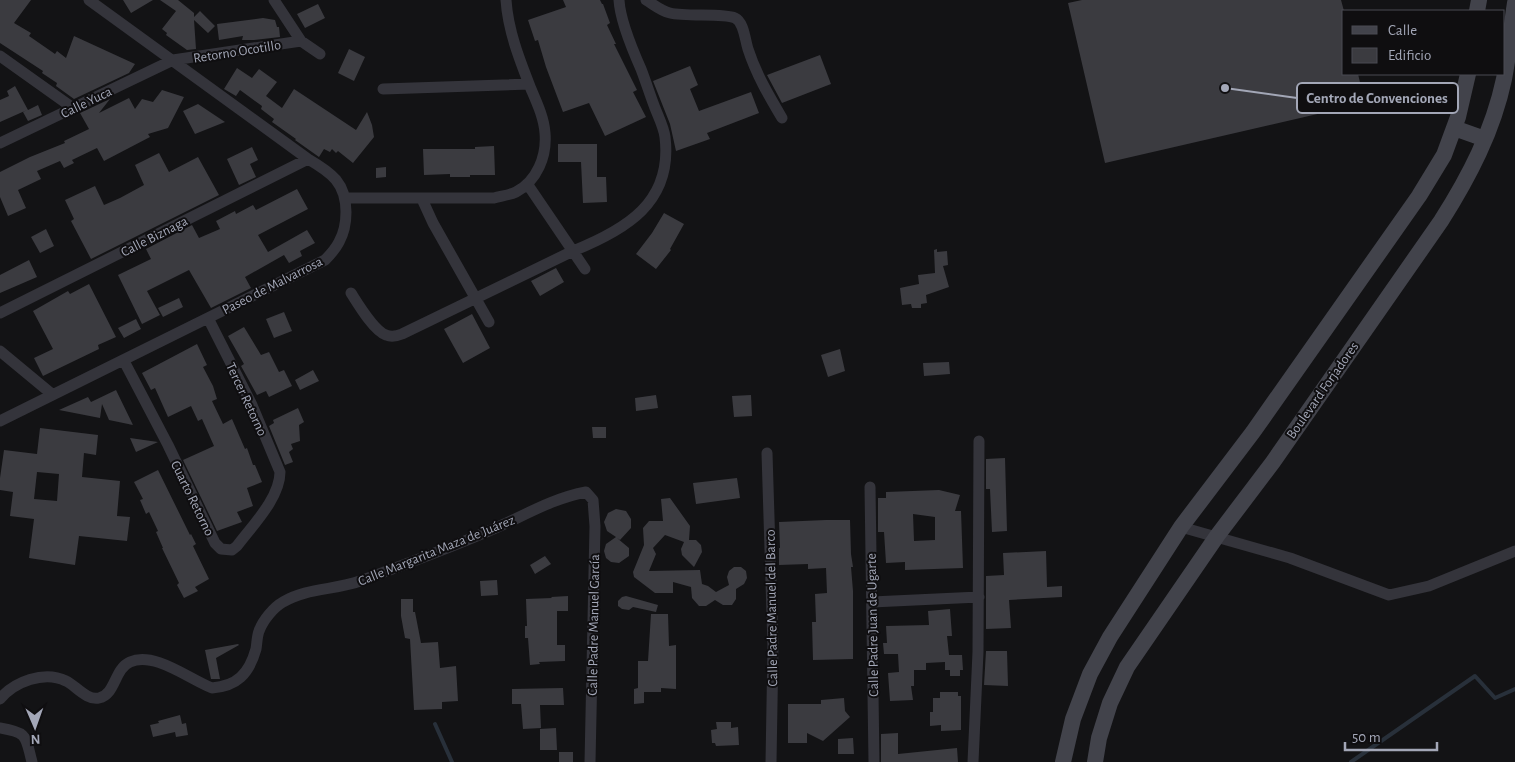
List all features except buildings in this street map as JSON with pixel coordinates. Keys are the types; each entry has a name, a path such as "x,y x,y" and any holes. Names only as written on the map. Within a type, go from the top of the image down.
{"main road":[{"name":"Boulevard Forjadores","path":"1505,73 1515,3"},
{"path":"1063,762 1073,719 1090,674 1110,637 1181,527 1253,432 1414,204 1444,155 1458,117 1468,75"},
{"name":"Boulevard Forjadores","path":"1095,762 1099,738 1110,703 1127,667 1217,536 1273,462 1441,221 1467,180 1485,139 1505,75"},
{"path":"1454,128 1485,139"}],"street":[{"path":"89,0 308,159 324,168 334,177 346,198 422,199 494,198 515,192 528,184 540,167 545,152 546,133 507,16 506,0"},
{"name":"Retorno Ocotillo","path":"274,0 301,41 320,54"},
{"path":"351,293 377,330 384,335 390,336 402,334 597,241 625,226 639,214 652,198 661,181 666,153 665,135 630,44 620,0"},
{"path":"646,0 668,13 689,16 729,17 737,20 740,23 751,57 766,92 782,118"},
{"name":"Retorno Ocotillo","path":"173,60 301,41"},
{"path":"0,56 73,108"},
{"name":"Calle Yuca","path":"0,144 173,60"},
{"path":"383,89 529,84"},
{"name":"Calle Biznaga","path":"0,313 308,159"},
{"path":"528,184 585,270"},
{"name":"Paseo de Malvarrosa","path":"0,421 325,260 339,242 346,222 346,198"},
{"path":"422,199 433,223 489,322"},
{"name":"Tercer Retorno","path":"208,318 256,413 278,465 280,482"},
{"path":"0,351 53,395"},
{"name":"Cuarto Retorno","path":"124,361 168,445 215,543 221,549 232,550 237,546 275,494 280,482"},
{"path":"973,762 979,597 979,441"},
{"name":"Calle Padre Manuel del Barco","path":"767,453 773,646 772,762"},
{"name":"Calle Padre Juan de Ugarte","path":"870,487 874,762"},
{"name":"Calle Margarita Maza de Juárez","path":"0,700 8,690 43,677 55,677 66,681 89,696 100,698 106,695 113,685 120,669 130,662 144,659 156,660 212,688 234,683 247,672 259,631 268,616 282,602 304,593 357,582 452,546 540,506 573,494 586,492"},
{"name":"Calle Padre Manuel García","path":"586,492 593,500 595,526 590,762"},
{"path":"1181,527 1290,558 1389,595 1429,586 1515,551"},
{"path":"872,602 979,597"},
{"path":"0,728 18,731 26,738 32,762"}],"waterway":[{"path":"1351,762 1475,676 1495,698 1515,689"},
{"path":"435,724 452,762"}],"place":[{"name":"Centro de Convenciones","path":"1225,88"}]}
